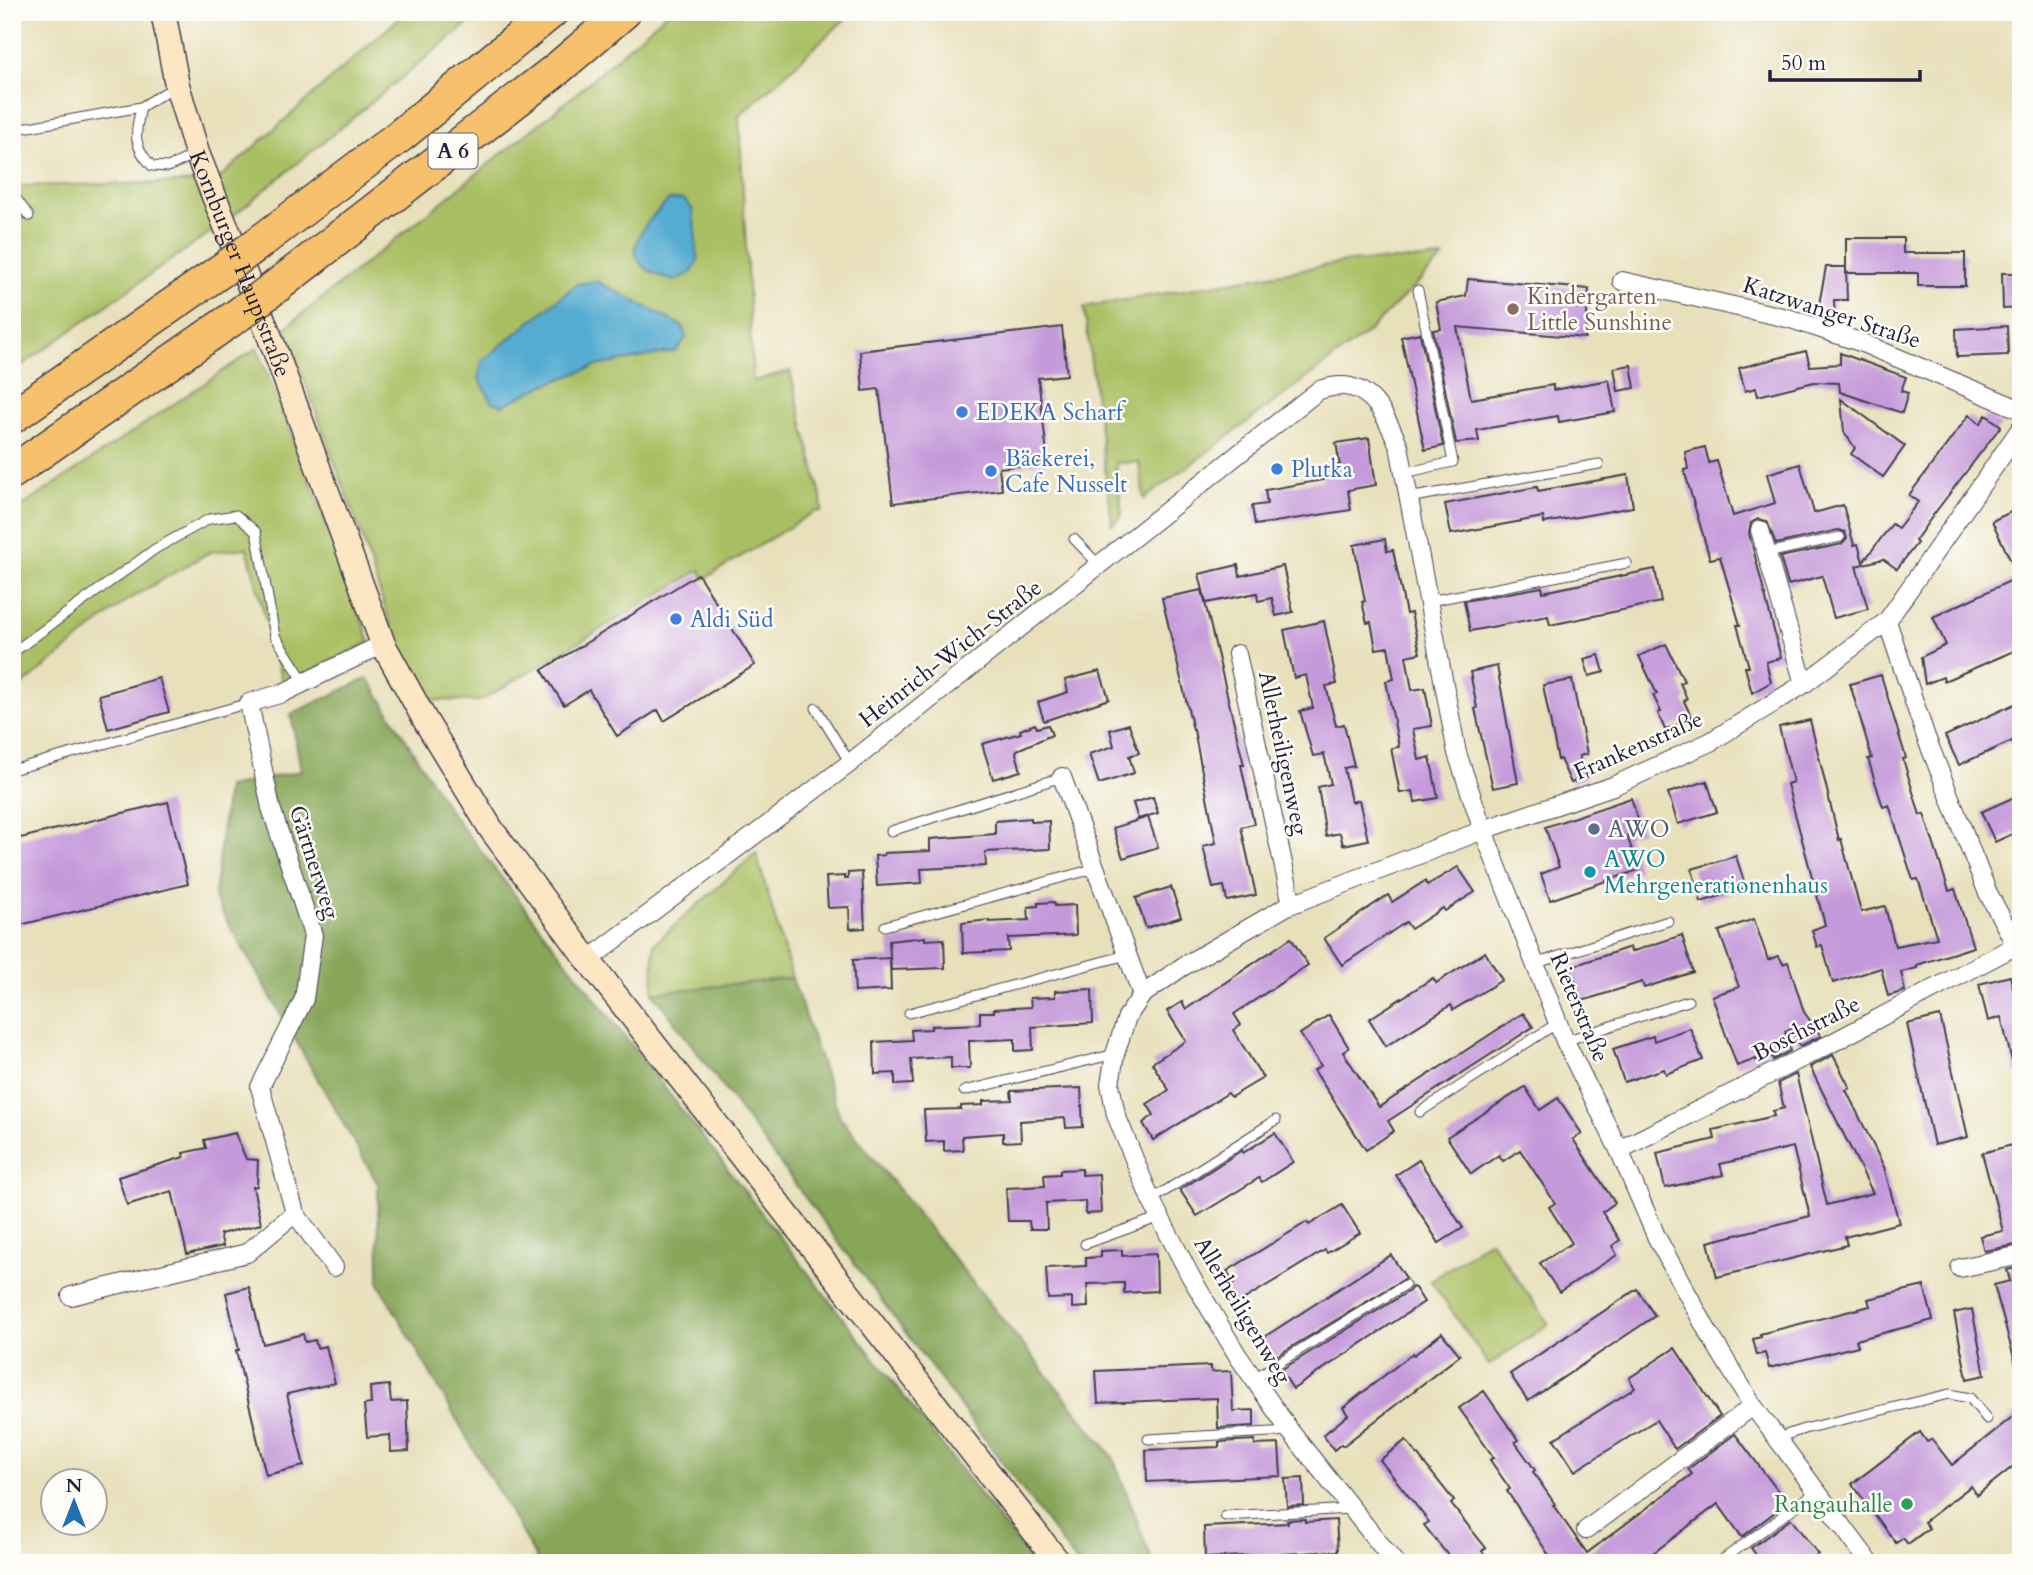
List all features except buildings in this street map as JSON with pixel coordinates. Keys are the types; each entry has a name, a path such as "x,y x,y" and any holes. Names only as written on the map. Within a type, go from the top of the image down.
{"highway":[{"name":"A 6","path":"12,417 260,242 401,135 551,12"},
{"name":"A 6","path":"12,472 278,285 557,69 624,12"}],"main road":[{"name":"Kornburger Hauptstraße","path":"163,12 177,85 197,153 334,509 383,645 491,829 588,960 1059,1563"}],"street":[{"name":"Katzwanger Straße","path":"1622,281 1791,319 1860,342 2021,410"},
{"name":"Rieterstraße","path":"1340,386 1356,388 1369,396 1386,416 1399,446 1457,753 1483,830 1565,1041 1619,1150 1664,1250 1707,1330 1753,1406 1870,1563"},
{"name":"Heinrich-Wich-Straße","path":"588,960 850,763 1319,390 1340,386"},
{"name":"Frankenstraße","path":"1483,830 1613,786 1710,742 1804,684 1887,621 2021,428"},
{"path":"1760,530 1804,684"},
{"path":"1887,621 1931,750 1987,891 2018,951"},
{"path":"249,703 283,693 383,645"},
{"name":"Allerheiligenweg","path":"1237,654 1292,904"},
{"name":"Gärtnerweg","path":"249,703 271,808 313,935 304,999 260,1087 295,1213"},
{"path":"1062,777 1142,995"},
{"name":"Allerheiligenweg","path":"1395,1563 1290,1431 1191,1277 1151,1200 1116,1115 1111,1084 1115,1054 1127,1017 1142,995 1182,967 1292,904 1483,830"},
{"name":"Boschstraße","path":"1619,1150 1882,1010 2018,951"},
{"path":"71,1296 247,1253 295,1213 334,1267"},
{"path":"1960,1268 2021,1255"},
{"path":"1586,1530 1753,1406"}],"lane":[{"path":"12,130 141,107 177,85"},
{"path":"141,107 136,130 139,152 152,166 168,167 197,153"},
{"path":"12,193 29,216"},
{"path":"1404,473 1453,462 1418,290"},
{"path":"1408,498 1599,464"},
{"path":"12,653 155,549 209,519 236,515 256,532 275,636 305,683"},
{"path":"1767,553 1840,537"},
{"path":"1074,539 1100,566"},
{"path":"1429,601 1627,563"},
{"path":"12,770 249,703"},
{"path":"816,708 850,763"},
{"path":"891,831 1062,777"},
{"path":"885,926 1097,869"},
{"path":"1534,964 1668,921"},
{"path":"909,1013 1127,955"},
{"path":"1565,1041 1688,1001"},
{"path":"1420,1112 1559,1022"},
{"path":"964,1091 1115,1054"},
{"path":"1151,1200 1276,1120"},
{"path":"1085,1244 1160,1217"},
{"path":"1254,1378 1405,1285"},
{"path":"1777,1438 1950,1394 1970,1398 1987,1419"},
{"path":"1148,1439 1290,1431"},
{"path":"1718,1563 1816,1492"},
{"path":"1225,1516 1353,1509"}],"green space":[{"path":"406,12 482,12 228,220 12,372 12,186 215,182"},
{"path":"668,12 853,12 739,116 753,381 790,371 821,496 822,511 814,512 704,579 700,570 480,701 427,700 397,645 360,531 285,328 571,98","holes":["577,284 676,351 596,366 547,384 503,405"]},
{"path":"1443,258 1366,334 1144,499 1139,462 1116,463 1122,516 1112,524 1084,307 1346,262"},
{"path":"257,348 315,493 370,642 283,685 247,548 210,552 126,601 12,694 12,513"},
{"path":"368,678 449,810 1033,1563 539,1563 379,1284 378,1184 214,898 227,787 301,771 291,714"},
{"path":"756,853 792,978 653,993 654,944"},
{"path":"792,978 840,1117 1113,1457 1153,1563 1077,1563 653,993"},
{"path":"1490,1240 1549,1324 1489,1365 1431,1281"}],"water":[{"path":"684,199 693,210 698,261 691,273 674,281 644,267 636,256 636,247 638,238 649,220 669,200"},
{"path":"596,281 682,326 686,338 676,351 596,366 547,384 503,405 492,402 479,378 482,361 577,284"}],"place":[{"name":"Kindergarten Little Sunshine","path":"1513,309"},
{"name":"EDEKA Scharf","path":"962,412"},
{"name":"Plutka","path":"1277,469"},
{"name":"Bäckerei, Cafe Nusselt","path":"991,471"},
{"name":"Aldi Süd","path":"676,619"},
{"name":"AWO","path":"1594,829"},
{"name":"AWO Mehrgenerationenhaus","path":"1590,872"},
{"name":"Rangauhalle","path":"1907,1504"}]}
